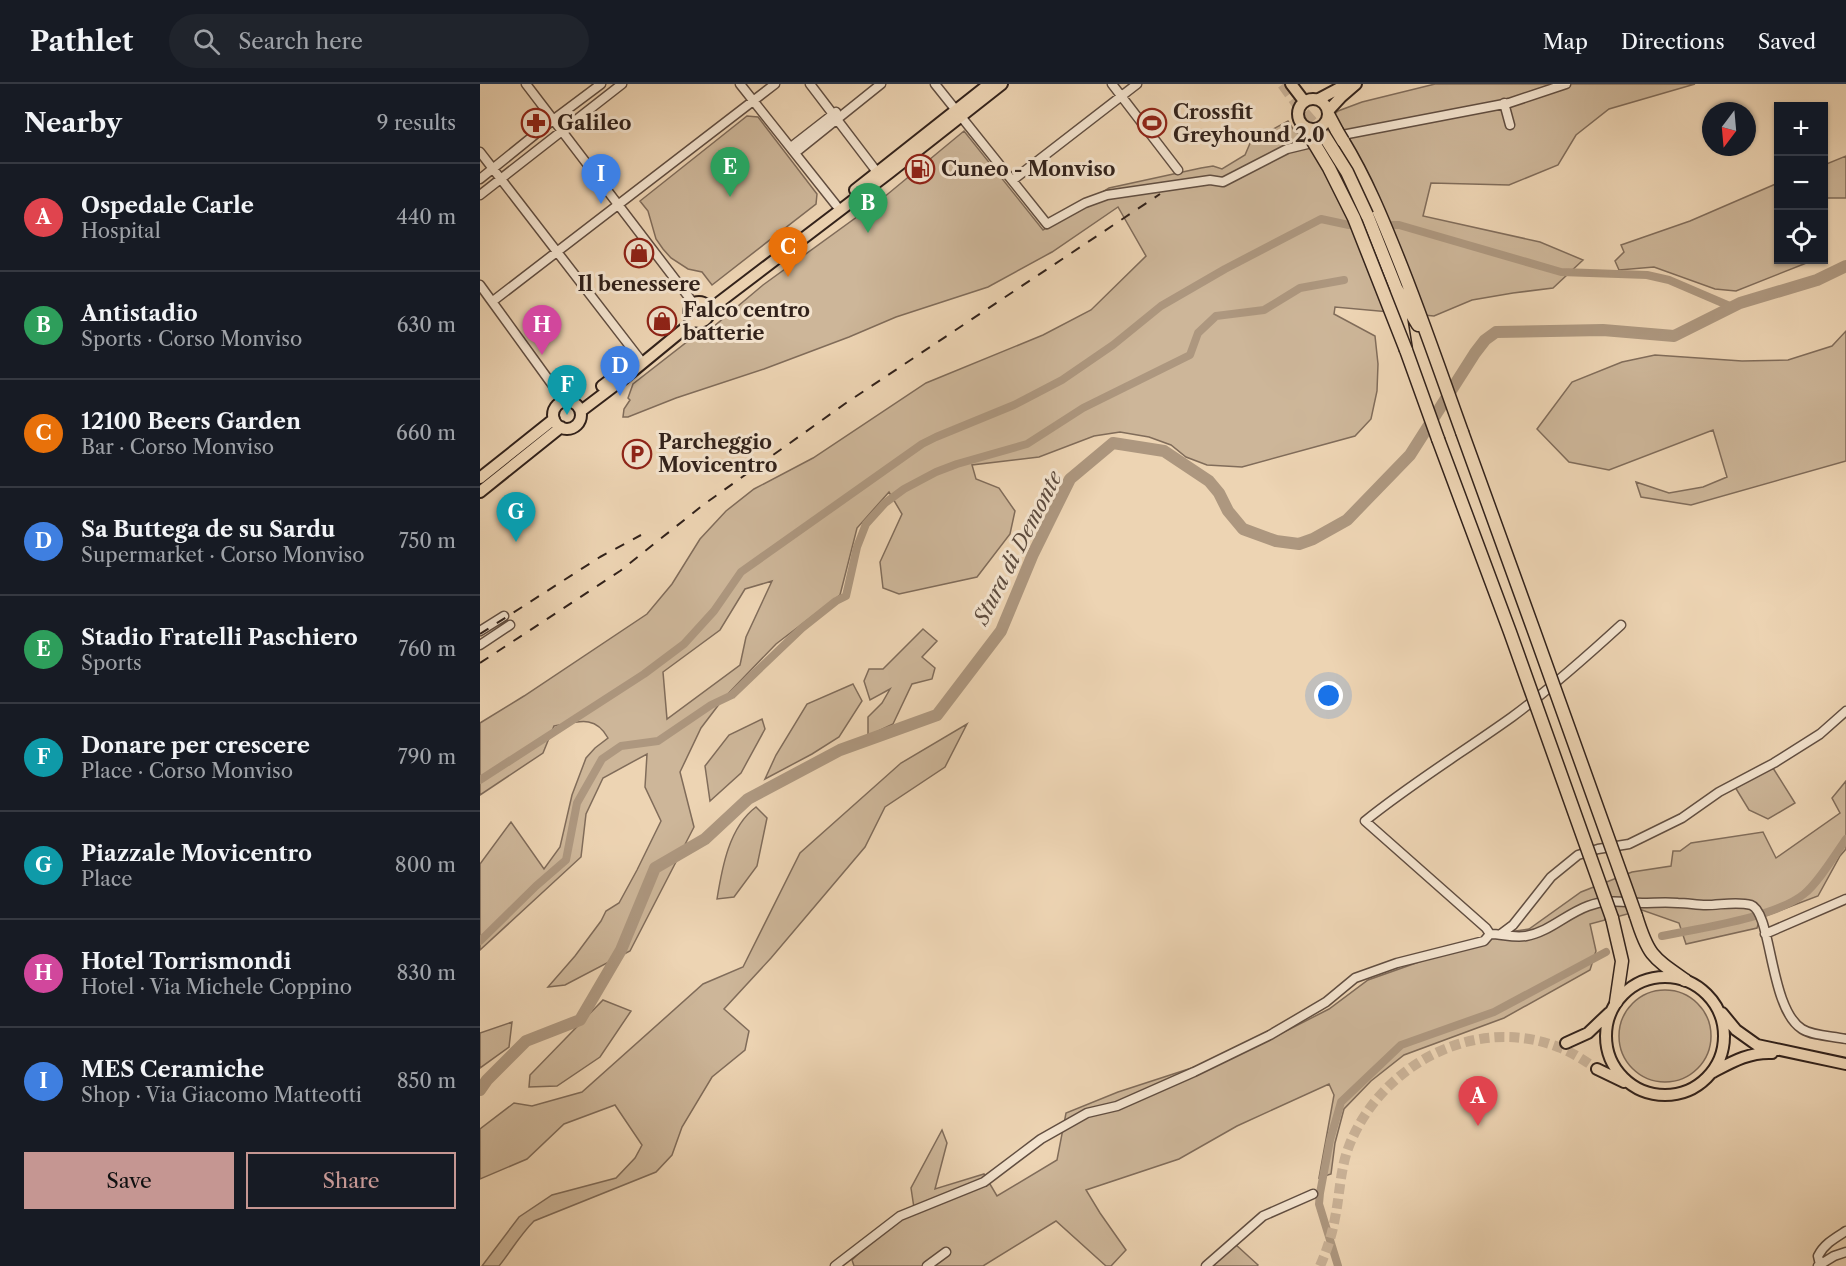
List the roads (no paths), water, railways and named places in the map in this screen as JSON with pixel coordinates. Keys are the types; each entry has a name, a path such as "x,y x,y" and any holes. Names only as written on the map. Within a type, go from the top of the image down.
{"highway":[{"path":"1328,113 1361,172 1413,295 1645,943 1653,956 1685,980"},
{"path":"1310,133 1354,218 1406,350 1612,918 1622,961 1614,1006"},
{"path":"1324,137 1347,172 1360,198 1396,288 1432,351"},
{"path":"1396,288 1406,350"}],"main road":[{"path":"707,307 958,114 989,84"},
{"path":"707,307 877,172 1002,84"},
{"path":"1291,84 1304,101"},
{"path":"1319,99 1347,84"},
{"path":"1328,113 1325,104 1314,98 1304,101 1297,114 1310,133 1326,122 1328,113 1356,84"},
{"path":"579,408 639,358 693,318 704,320 708,316 707,307 700,302 694,304 690,308 693,318"},
{"path":"579,408 622,380 693,318"},
{"path":"564,401 571,401 579,408 580,421 575,426 568,428 558,423 555,408 564,401"},
{"path":"480,478 558,423"},
{"path":"480,492 558,423"},
{"path":"1566,1043 1588,1033 1629,988 1647,980 1666,977 1685,980 1703,990 1736,1030 1757,1045 1846,1064"},
{"path":"1713,1072 1721,1056 1725,1039 1723,1022 1716,1005"},
{"path":"1614,1006 1606,1026 1606,1043 1610,1059 1618,1073 1631,1085"},
{"path":"1597,1069 1646,1093 1663,1096 1680,1094 1701,1084 1713,1072 1737,1059 1755,1053 1797,1054"}],"street":[{"path":"526,84 694,304"},
{"path":"480,179 601,84"},
{"path":"480,195 622,84"},
{"path":"740,84 836,204"},
{"path":"493,301 775,84"},
{"path":"810,84 877,172"},
{"path":"835,117 872,84"},
{"path":"793,150 881,84"},
{"path":"935,84 1047,224 1085,203 1107,195 1210,180 1223,182 1287,149 1351,132 1505,106 1566,84"},
{"path":"1112,84 1178,170"},
{"path":"1013,180 1137,84"},
{"path":"1505,106 1510,125"},
{"path":"480,152 639,358"},
{"path":"480,285 564,401"},
{"path":"480,631 504,616"},
{"path":"480,645 510,625"},
{"path":"1621,625 1570,671 1513,716 1414,783 1365,821 1490,933 1510,937 1527,935 1553,926 1587,906 1616,900 1750,905 1756,908 1762,921 1784,1007 1794,1023 1807,1031 1846,1039"},
{"path":"1501,934 1513,925 1551,877 1578,855 1629,844 1682,818 1719,792 1802,746 1820,734 1846,711"},
{"path":"1765,934 1846,899"},
{"path":"835,1266 900,1216 984,1182 1041,1139 1087,1113 1117,1106 1270,1035 1326,1002 1355,978 1397,963 1484,941 1490,933"},
{"path":"1206,1266 1263,1216 1313,1194"},
{"path":"1846,1231 1821,1250 1818,1256 1819,1265 1846,1252"},
{"path":"927,1266 946,1252"}],"waterway":[{"path":"480,780 644,674 684,644 714,611 741,572 922,444 1014,405 1062,380 1113,345 1161,306 1225,269 1321,219 1349,225 1399,225 1561,272 1647,275 1669,280 1732,307"},
{"name":"Stura di Demonte","path":"480,1090 526,1041 580,1020 621,950 655,868 705,839 748,799 840,750 937,715 1001,631 1033,554 1070,479 1113,443 1164,451 1209,481 1219,493 1228,511 1243,529 1276,541 1299,544 1347,520 1410,455 1475,353 1485,340 1496,332 1603,330 1674,336 1740,303 1817,280 1846,266"},
{"path":"480,941 566,860 577,803 602,759 621,746 658,741 711,705 732,695 802,628 836,601 846,596 857,547 866,524 885,503 904,489 936,472 1027,444 1083,408 1190,355 1198,333 1216,316 1264,310 1300,288 1344,280"},
{"path":"1662,936 1756,916 1791,902 1815,883 1846,839"},
{"path":"1338,1266 1319,1204 1330,1140 1341,1102 1401,1045 1494,1012 1606,952"}],"tunnel":[{"path":"1283,84 1325,137"},
{"path":"1320,1266 1332,1230 1349,1146 1363,1117 1383,1092 1407,1071 1434,1054 1463,1043 1494,1037 1526,1038 1558,1047 1597,1069"}],"railway":[{"path":"480,663 620,571 703,505 846,403 1160,194"},
{"path":"480,634 600,557 641,535"}],"place":[{"name":"Galileo","path":"536,123"},
{"name":"Crossfit Greyhound 2.0","path":"1152,123"},
{"name":"Cuneo - Monviso","path":"920,169"},
{"name":"Stadio Fratelli Paschiero","path":"730,197"},
{"name":"MES Ceramiche","path":"601,204"},
{"name":"Antistadio","path":"868,233"},
{"name":"Il benessere","path":"639,253"},
{"name":"12100 Beers Garden","path":"788,277"},
{"name":"Falco centro batterie","path":"662,321"},
{"name":"Hotel Torrismondi","path":"542,355"},
{"name":"Sa Buttega de su Sardu","path":"620,396"},
{"name":"Donare per crescere","path":"567,415"},
{"name":"Parcheggio Movicentro","path":"637,454"},
{"name":"Piazzale Movicentro","path":"516,542"},
{"name":"Ospedale Carle","path":"1478,1126"}]}
